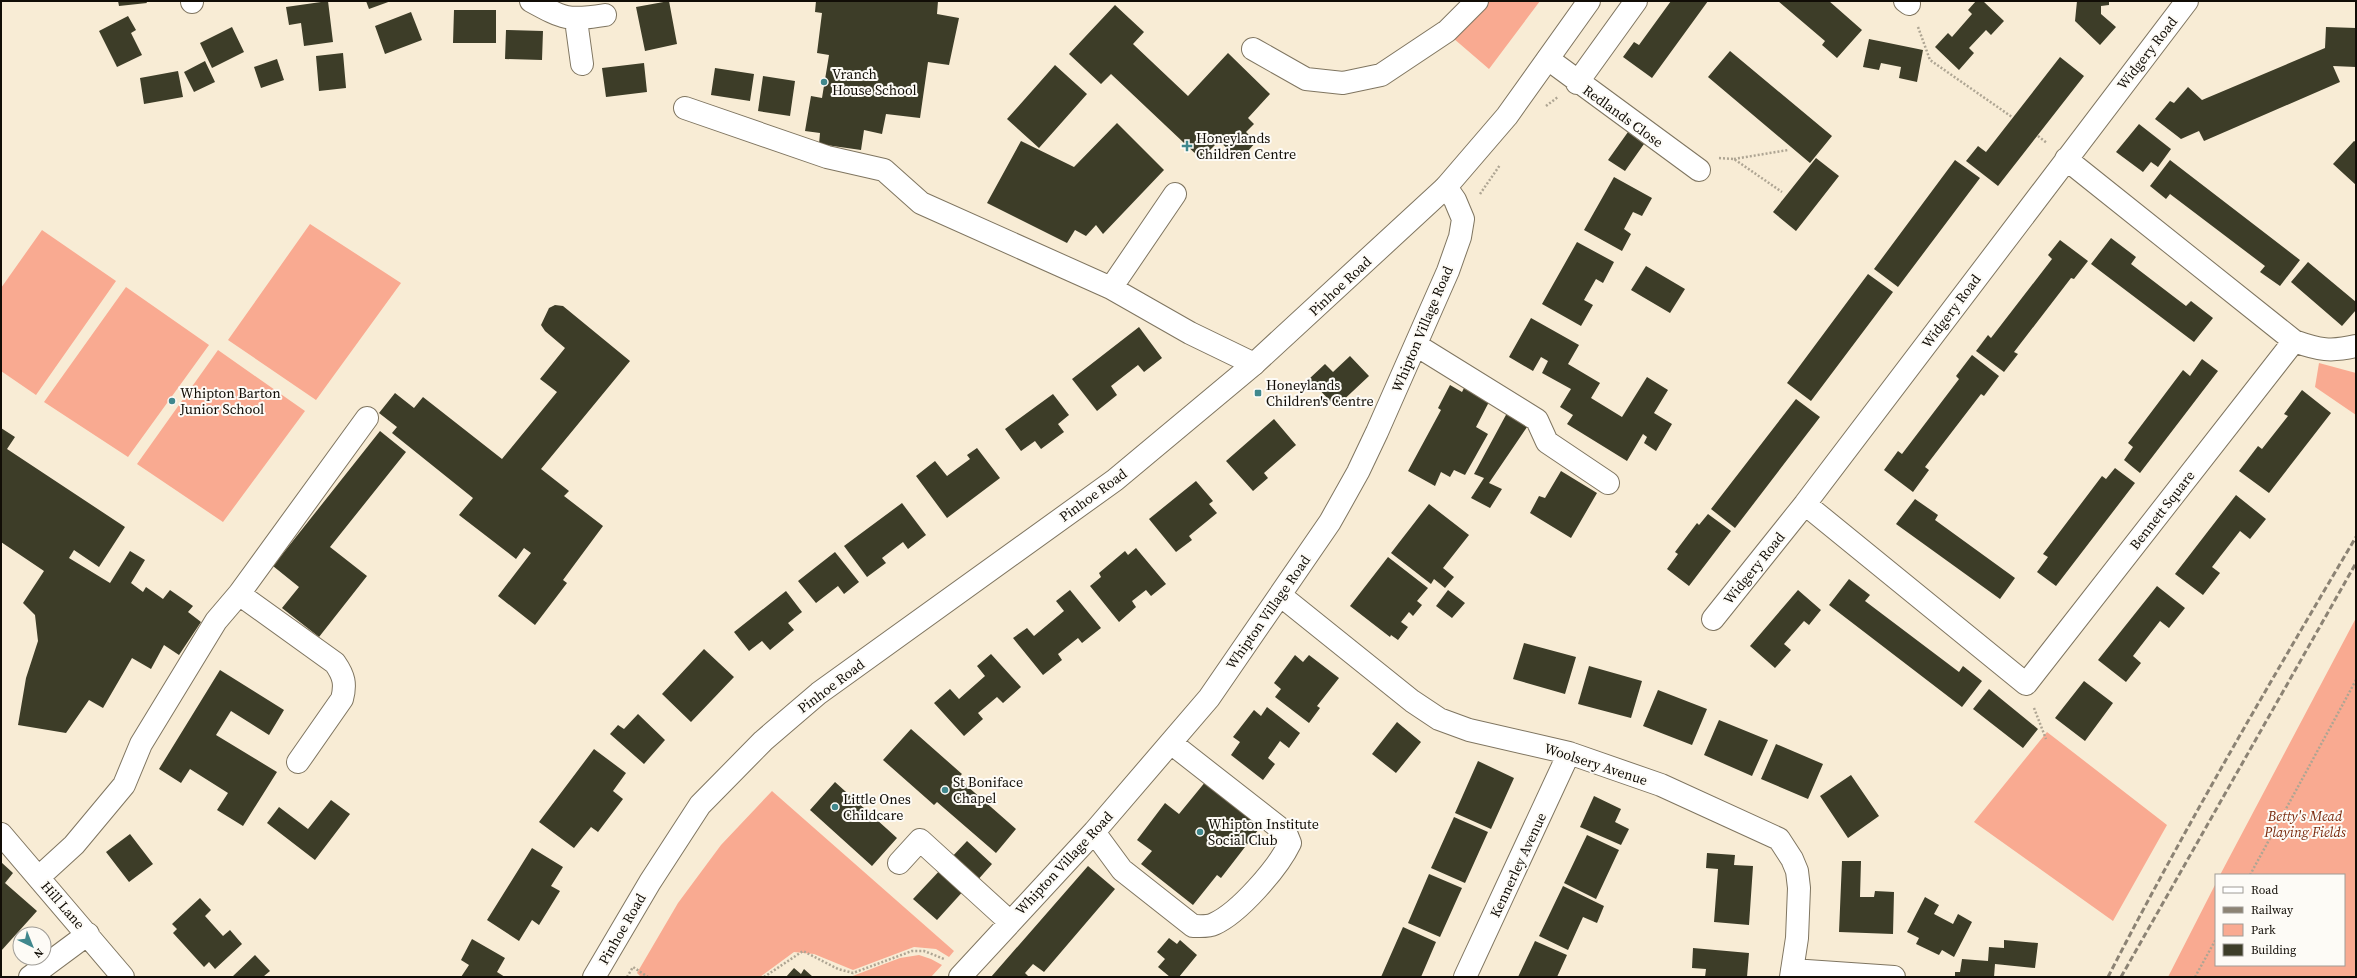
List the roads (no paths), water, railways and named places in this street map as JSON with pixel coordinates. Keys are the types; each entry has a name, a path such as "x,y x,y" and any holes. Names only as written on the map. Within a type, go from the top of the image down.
{"street":[{"path":"531,1 554,14 576,20 605,15"},
{"path":"1253,49 1306,79 1343,83 1381,75 1447,31 1477,1"},
{"name":"Pinhoe Road","path":"594,977 650,882 700,805 763,741 819,693 1115,480 1254,364 1446,188 1507,116 1589,1"},
{"path":"1577,82 1636,1"},
{"name":"Widgery Road","path":"1714,619 1805,504 2187,1"},
{"path":"576,20 582,64"},
{"name":"Redlands Close","path":"1548,59 1577,82 1699,170"},
{"path":"685,108 827,157 884,170 921,203 1111,288 1190,333 1254,364"},
{"path":"2066,159 2294,341 2319,350 2338,350 2356,346"},
{"name":"Whipton Village Road","path":"962,975 1094,832 1209,698 1330,522 1358,472 1416,345 1448,271 1460,237 1463,219 1455,200 1446,188"},
{"path":"1111,288 1175,194"},
{"name":"Bennett Square","path":"1805,504 2026,684 2294,341"},
{"path":"1416,345 1537,420 1548,442 1608,483"},
{"path":"38,877 74,845 124,785 141,744 216,621 239,594 366,418"},
{"path":"239,594 335,663 343,675 345,688 342,699 298,762"},
{"name":"Woolsery Avenue","path":"1280,595 1412,701 1438,719 1469,730 1569,753 1661,785 1779,840 1792,859 1798,877 1797,938 1791,973"},
{"path":"1094,832 1122,870 1193,926 1212,925 1232,915 1283,857 1290,843 1286,833 1171,743"},
{"name":"Kennerley Avenue","path":"1465,977 1569,753"},
{"name":"Hill Lane","path":"1,834 88,934 123,977"},
{"path":"899,862 920,840 1010,922"},
{"path":"30,977 88,934"},
{"path":"1791,973 1894,977"}],"railway":[{"path":"2108,977 2167,865 2260,700 2356,537"},
{"path":"2121,977 2356,563"}],"place":[{"name":"Vranch House School","path":"824,82"},
{"name":"Honeylands Children Centre","path":"1187,146"},
{"name":"Honeylands Children's Centre","path":"1258,393"},
{"name":"Whipton Barton Junior School","path":"172,401"},
{"name":"St Boniface Chapel","path":"945,790"},
{"name":"Little Ones Childcare","path":"835,807"},
{"name":"Whipton Institute Social Club","path":"1200,832"}],"park label":[{"name":"Betty's Mead Playing Fields","path":"2305,824"}]}
